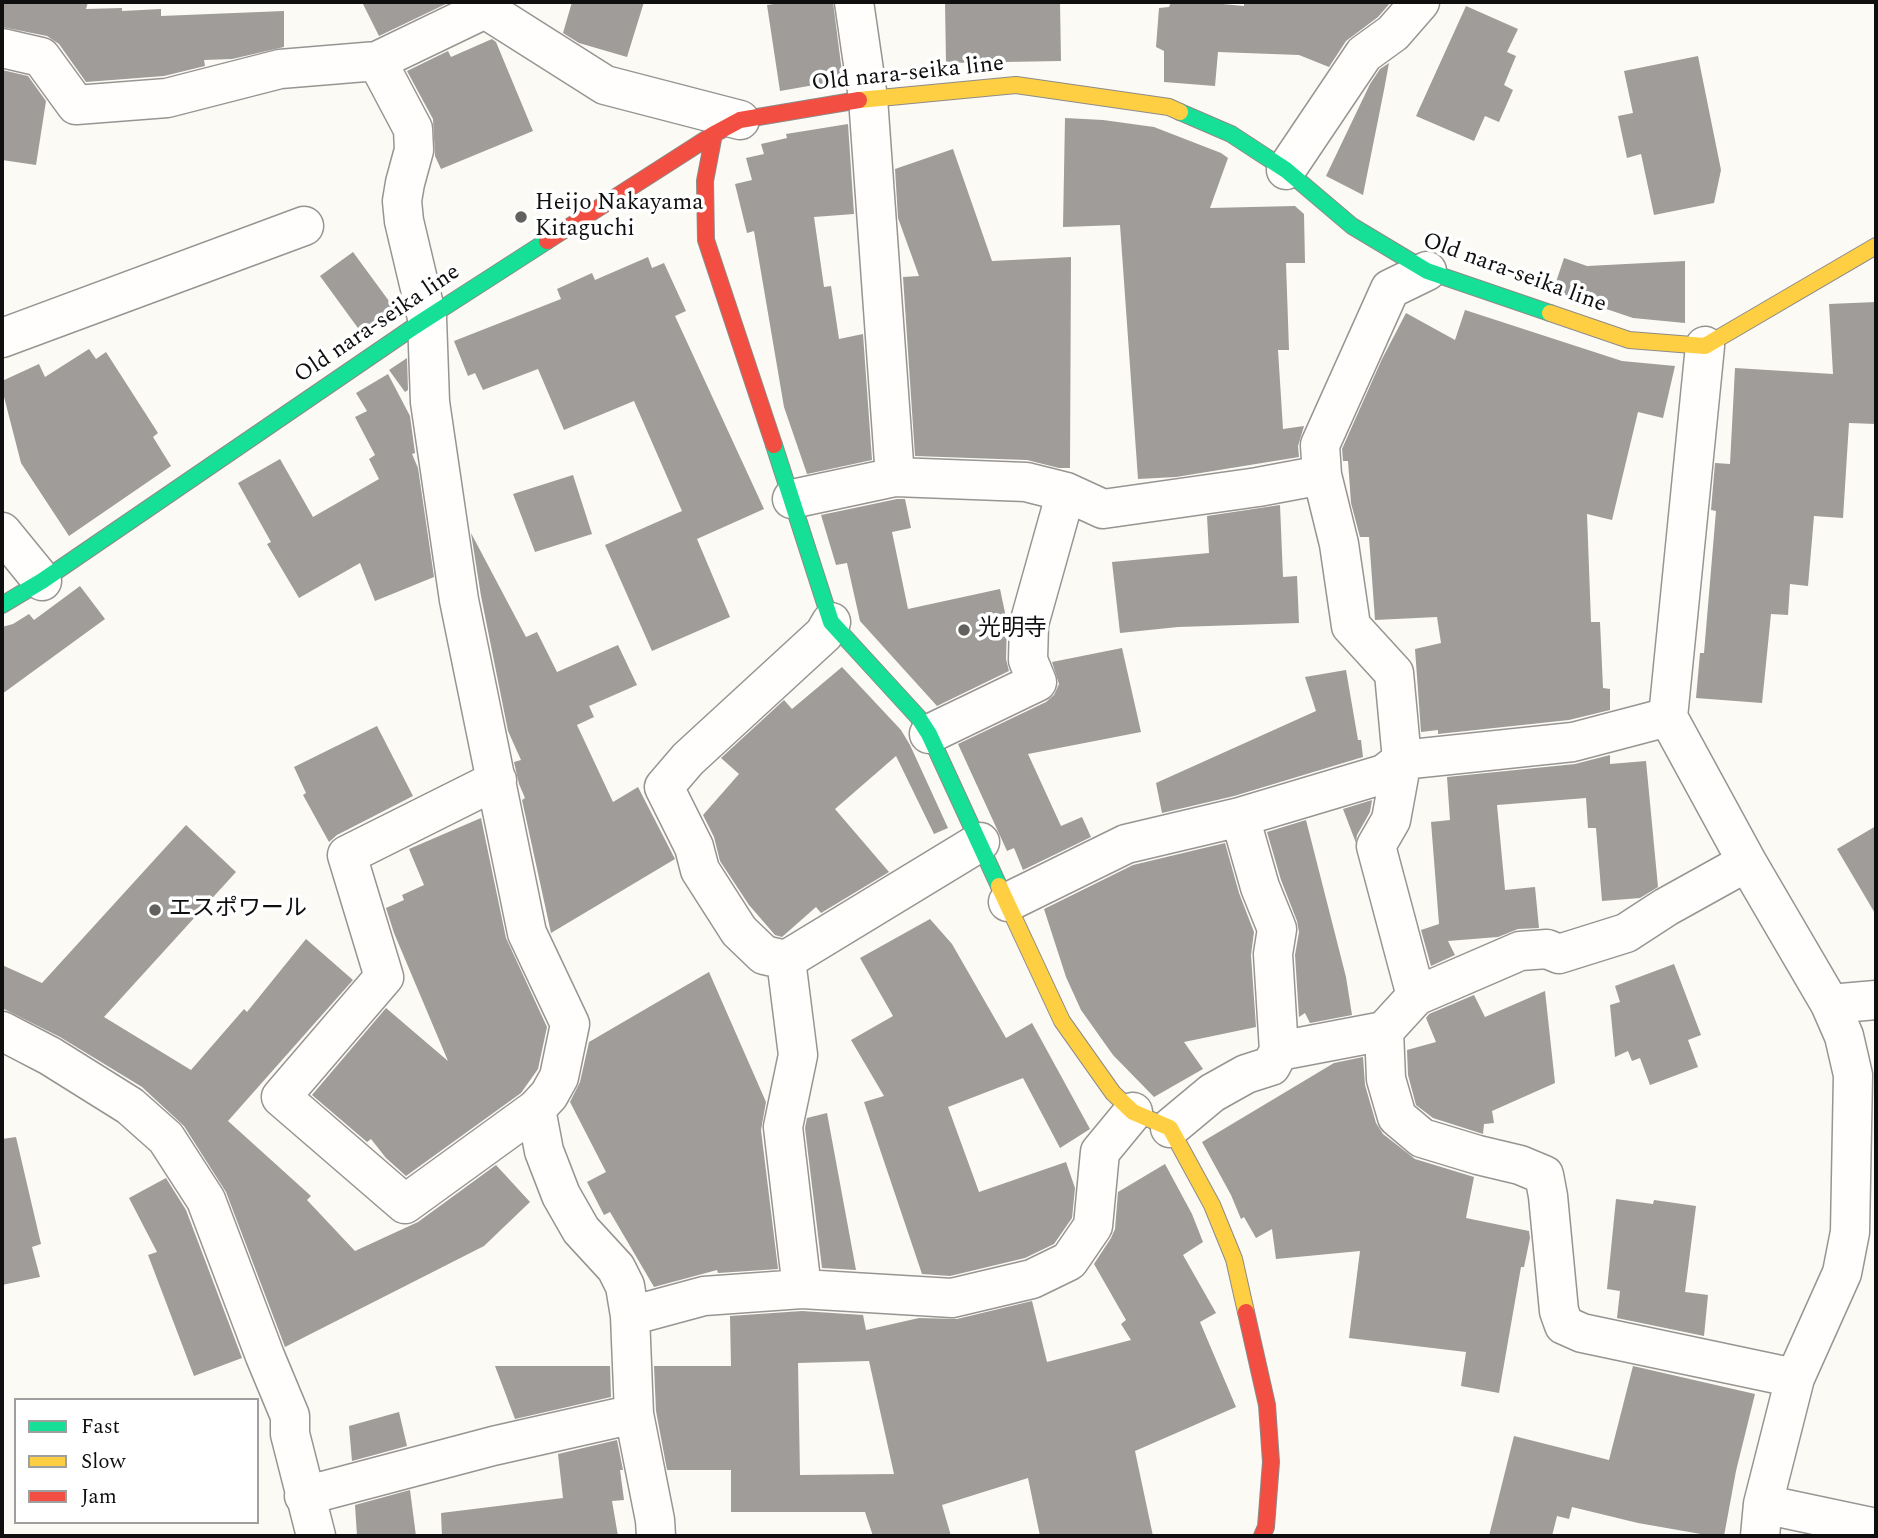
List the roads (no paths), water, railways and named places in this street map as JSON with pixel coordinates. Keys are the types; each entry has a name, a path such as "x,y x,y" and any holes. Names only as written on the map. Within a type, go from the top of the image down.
{"street":[{"path":"854,2 868,97 895,477"},
{"path":"1286,170 1364,54 1393,33 1420,2"},
{"path":"2,48 41,57 76,105 167,98 279,69 377,61 479,5 605,85 727,127 705,181 706,240 831,622 918,717 929,734 1062,1021 1113,1093 1133,1112 1170,1128 1212,1205 1234,1259 1266,1405 1270,1462 1266,1527 1262,1536"},
{"path":"377,61 413,129 414,150 402,201 404,221 427,318 430,401 459,600 497,780 527,933 570,1024 559,1077 549,1095 536,1109 405,1204 281,1097 384,977 347,855 497,780"},
{"name":"Old nara-seika line","path":"2,605 42,581 427,318 727,127 868,97 1016,85 1169,107 1231,134 1286,170 1352,226 1427,271 1629,340 1705,346"},
{"path":"2,338 304,226"},
{"path":"1876,246 1705,346 1668,717 1747,862 1830,1004 1844,1036 1853,1074 1850,1232 1842,1273 1796,1377 1762,1520 1876,1528"},
{"path":"1416,996 1376,846 1391,820 1402,760 1394,673 1351,626 1339,544 1322,475 1320,445 1390,289 1427,271"},
{"path":"792,499 895,477 1027,482 1066,492 1103,509 1233,491 1322,475"},
{"path":"929,734 1038,682 1028,660 1029,624 1066,492"},
{"path":"2,532 42,581"},
{"path":"831,622 824,635 688,759 664,787 694,847 701,870 739,931 764,955 786,960 980,842"},
{"path":"1008,902 1126,844 1240,817 1384,774 1402,760 1573,742 1668,717"},
{"path":"1170,1128 1212,1093 1246,1074 1271,1066 1279,1051 1273,954 1277,929 1260,887 1240,817"},
{"path":"1279,1051 1384,1031 1416,996 1520,951 1547,949 1559,954 1626,933 1666,907 1747,862"},
{"path":"786,960 798,1055 783,1127 802,1289"},
{"path":"1830,1004 1876,1000"},
{"path":"2,1031 50,1056 130,1106 166,1138 206,1200 290,1416 290,1434 316,1536"},
{"path":"1384,1031 1386,1079 1397,1117 1422,1138 1520,1165 1544,1175 1559,1311 1564,1325 1582,1333 1796,1377"},
{"path":"536,1109 544,1151 561,1195 581,1230 616,1268 625,1286 630,1316 634,1414 656,1536"},
{"path":"630,1316 704,1296 802,1289 951,1298 1032,1279 1069,1261 1093,1226 1100,1152 1133,1112"},
{"path":"304,1496 493,1446 634,1414"}],"place":[{"name":"Heijo Nakayama Kitaguchi","path":"521,217"},
{"name":"光明寺","path":"964,630"},
{"name":"エスポワール","path":"155,910"}]}
